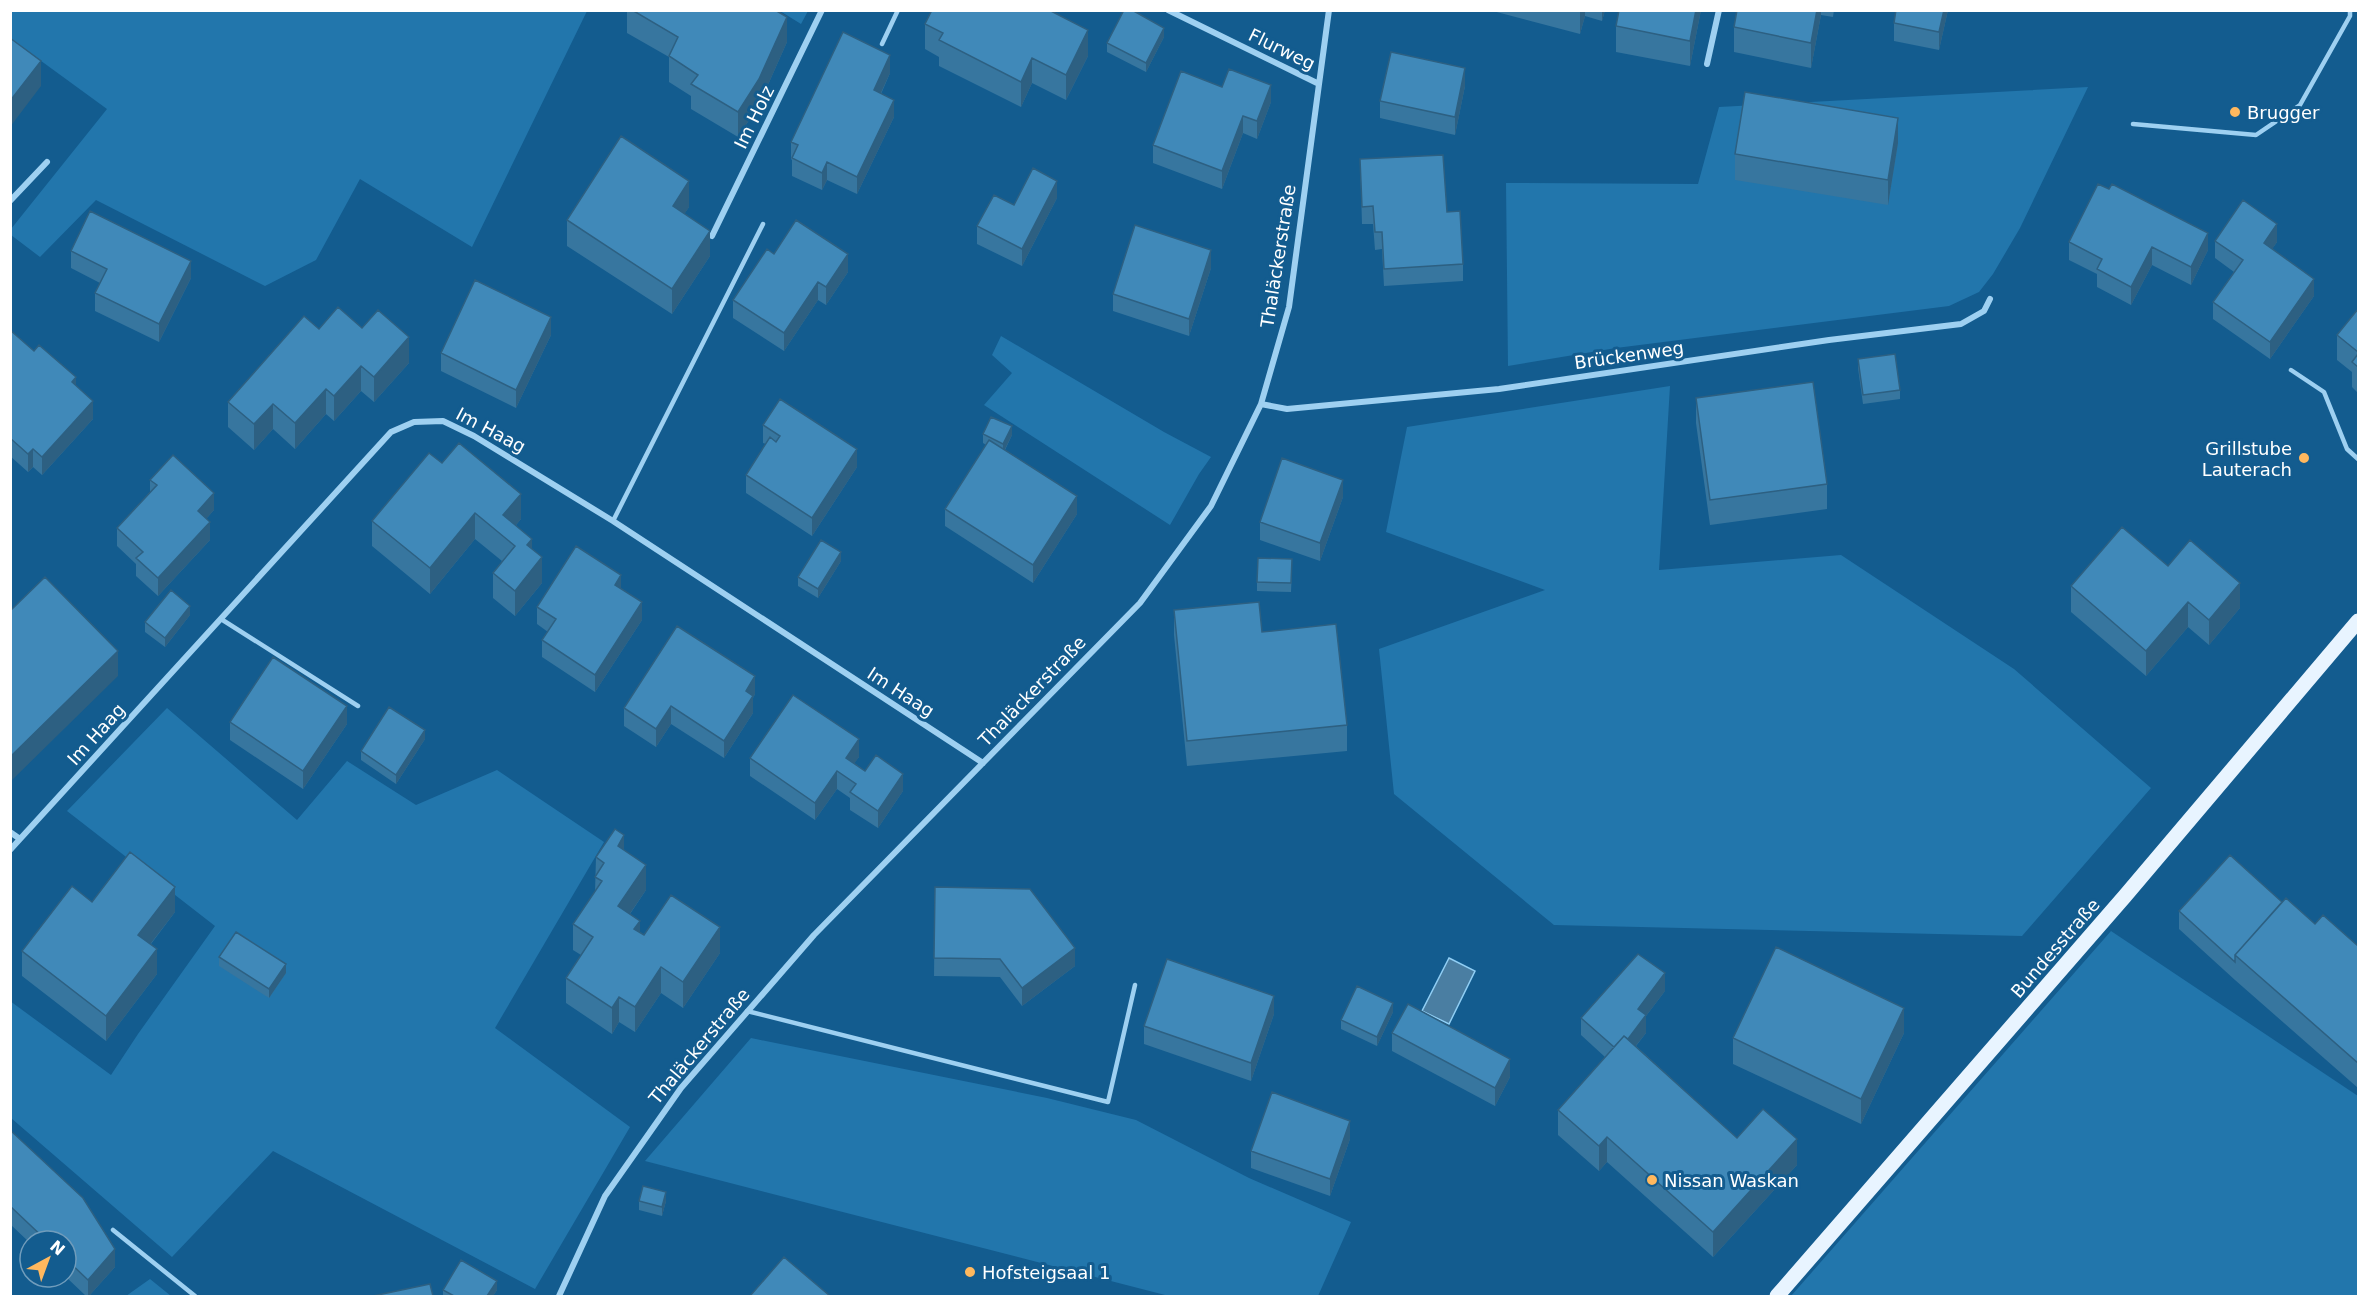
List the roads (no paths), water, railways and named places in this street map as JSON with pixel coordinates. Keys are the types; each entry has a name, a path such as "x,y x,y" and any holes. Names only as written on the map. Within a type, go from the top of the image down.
{"main road":[{"name":"Bundesstraße","path":"1776,1296 2125,897 2358,621"}],"street":[{"name":"Im Holz","path":"712,236 822,10"},
{"name":"Flurweg","path":"1168,10 1318,84"},
{"name":"Thaläckerstraße","path":"559,1296 605,1196 681,1088 814,935 1140,603 1211,506 1261,405 1289,307 1329,10"},
{"path":"1707,64 1719,10"},
{"path":"10,201 47,162"},
{"name":"Brückenweg","path":"1261,405 1287,409 1499,389 1817,342 1961,324 1984,311 1990,299"},
{"name":"Im Haag","path":"10,850 391,432 414,422 443,421 474,436 613,521 983,764"},
{"path":"10,832 20,839"}],"lane":[{"path":"882,44 898,10"},
{"path":"2133,124 2256,135 2300,105 2350,13 2358,18"},
{"path":"613,521 763,224"},
{"path":"2291,370 2324,392 2347,449 2358,459"},
{"path":"221,619 358,706"},
{"path":"747,1011 1108,1102 1135,985"},
{"path":"113,1230 195,1296"}],"place":[{"name":"Brugger","path":"2235,112"},
{"name":"Grillstube Lauterach","path":"2304,458"},
{"name":"Nissan Waskan","path":"1652,1180"},
{"name":"Hofsteigsaal 1","path":"970,1272"}]}
